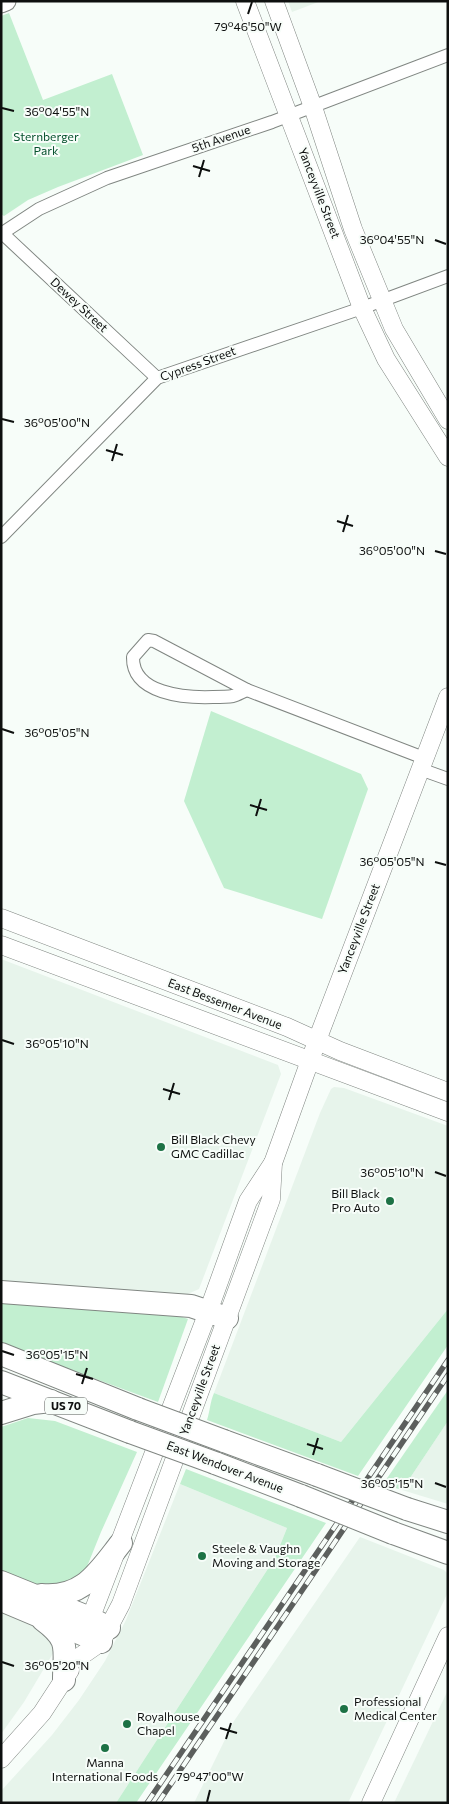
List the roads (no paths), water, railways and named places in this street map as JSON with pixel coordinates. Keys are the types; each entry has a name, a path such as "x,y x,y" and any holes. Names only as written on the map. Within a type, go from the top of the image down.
{"highway":[{"path":"1,1292 191,1306 218,1315"},
{"name":"East Wendover Avenue","path":"1,1354 138,1409 448,1522"},
{"name":"East Wendover Avenue","path":"1,1382 448,1553"},
{"path":"1,1413 33,1403 53,1401"},
{"path":"1,1600 34,1604 51,1596 69,1594 86,1584 100,1570 120,1543"},
{"path":"1,1582 34,1604 96,1630"},
{"path":"34,1604 63,1640 65,1646 64,1680"}],"main road":[{"path":"1,3 6,1"},
{"name":"Yanceyville Street","path":"245,1 362,308 386,359 448,457"},
{"name":"Yanceyville Street","path":"274,1 313,106 353,229 394,329 448,420"},
{"name":"Yanceyville Street","path":"96,1630 120,1543 218,1315 271,1199 273,1163 316,1041 448,697"},
{"name":"East Bessemer Avenue","path":"1,918 287,1027 316,1041 448,1092"},
{"name":"East Bessemer Avenue","path":"1,945 448,1112"},
{"name":"Yanceyville Street","path":"1,1759 42,1713 96,1630 120,1604 218,1315"},
{"path":"371,1803 448,1636"}],"street":[{"name":"5th Avenue","path":"2,233 39,209 107,178 289,116 448,56"},
{"name":"Dewey Street","path":"2,233 156,378"},
{"name":"Cypress Street","path":"1,537 156,378 362,308 448,276"},
{"path":"247,690 232,696 196,697 157,689 144,683 133,667 133,657 148,640 154,641 247,690 422,763 448,779"}],"railway":[{"path":"147,1803 448,1360"},
{"path":"158,1803 448,1375"}],"place":[{"name":"Bill Black Chevy GMC Cadillac","path":"161,1147"},
{"name":"Bill Black Pro Auto","path":"390,1201"},
{"name":"Steele & Vaughn Moving and Storage","path":"202,1556"},
{"name":"Professional Medical Center","path":"344,1709"},
{"name":"Royalhouse Chapel","path":"127,1724"},
{"name":"Manna International Foods","path":"105,1748"}],"park label":[{"name":"Sternberger Park","path":"46,144"}]}
